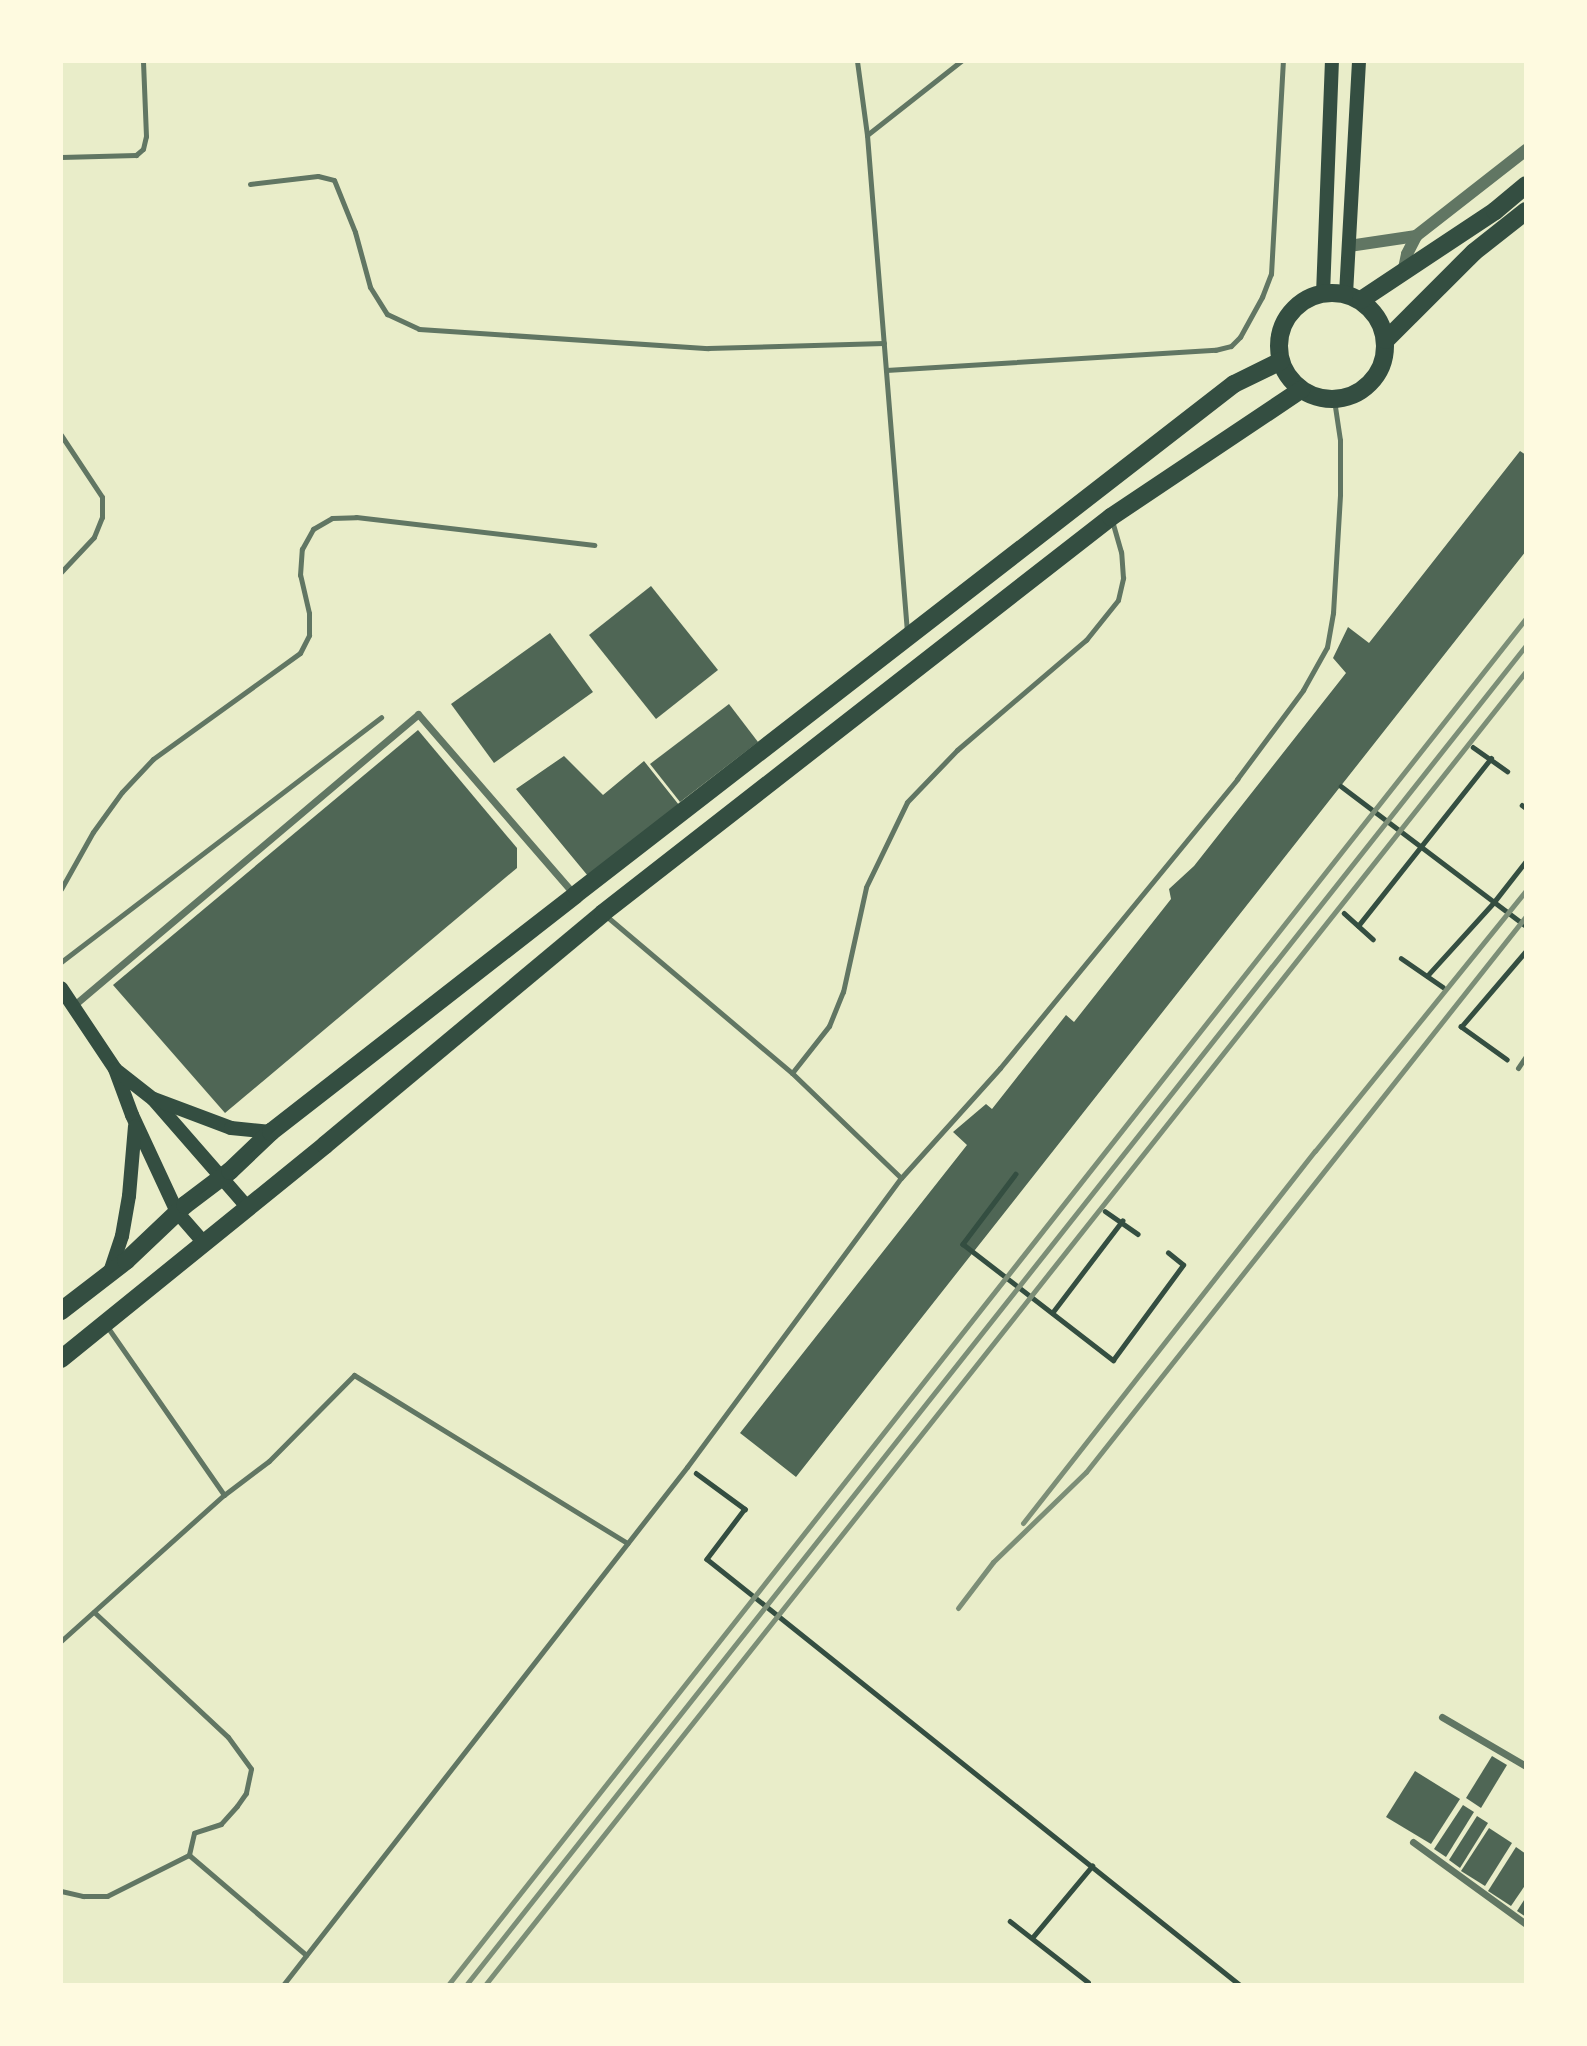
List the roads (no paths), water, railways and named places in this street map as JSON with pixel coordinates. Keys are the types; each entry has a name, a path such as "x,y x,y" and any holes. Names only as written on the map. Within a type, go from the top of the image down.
{"main road":[{"path":"1323,294 1332,61"},
{"path":"1359,61 1349,246 1354,297 1377,316 1386,340 1385,357 1379,374 1359,392 1334,400 1317,398 1301,390 1288,377 1281,361 1279,343 1283,326 1292,311 1306,299 1323,294 1354,297 1403,272 1495,211 1526,185"},
{"path":"1386,340 1474,252 1526,211"},
{"path":"61,1311 108,1275 271,1132 575,895 1234,384 1281,361"},
{"path":"61,1359 248,1208 603,913 1111,517 1301,390"},
{"path":"61,988 115,1069 135,1122 177,1212 204,1243"},
{"path":"115,1069 153,1099 248,1208"},
{"path":"153,1099 231,1128 271,1132"},
{"path":"108,1275 122,1236 130,1196 135,1122"}],"street":[{"path":"1403,272 1407,254 1416,236 1526,150"},
{"path":"1349,246 1416,236"},
{"path":"73,1006 418,714 575,895"},
{"path":"1442,1717 1526,1766"},
{"path":"1413,1842 1526,1924"}],"lane":[{"path":"61,156 136,155 144,149 146,136 143,61"},
{"path":"857,61 867,135 908,636"},
{"path":"867,135 961,61"},
{"path":"886,370 1215,350 1231,346 1256,307 1270,274 1283,61"},
{"path":"250,184 318,177 334,180 355,232 370,287 387,314 419,329 708,348 884,343"},
{"path":"283,1985 687,1467 901,1178 1000,1068 1220,800 1303,690 1327,647 1333,613 1340,494 1340,440 1334,400"},
{"path":"61,435 102,497 102,517 94,537 61,572"},
{"path":"61,889 93,832 122,792 153,759 300,653 309,635 309,613 300,575 302,549 313,529 322,523 332,517 356,517 594,545"},
{"path":"792,1073 829,1026 843,992 866,887 907,802 957,751 1086,640 1118,600 1123,578 1121,552 1111,517"},
{"path":"61,962 382,717"},
{"path":"603,913 792,1073 901,1178"},
{"path":"1518,1068 1526,1056"},
{"path":"105,1324 224,1495"},
{"path":"61,1641 224,1495 269,1461 354,1375 627,1543"},
{"path":"94,1612 228,1737 251,1769 246,1793 237,1806 221,1824 194,1833 190,1855"},
{"path":"190,1855 306,1955"},
{"path":"61,1891 83,1896 107,1896 190,1855"}],"railway":[{"path":"448,1985 1526,618"},
{"path":"466,1985 1526,645"},
{"path":"485,1985 1526,671"},
{"path":"1023,1523 1315,1151 1526,890"},
{"path":"958,1608 993,1562 1086,1472 1526,916"}]}
